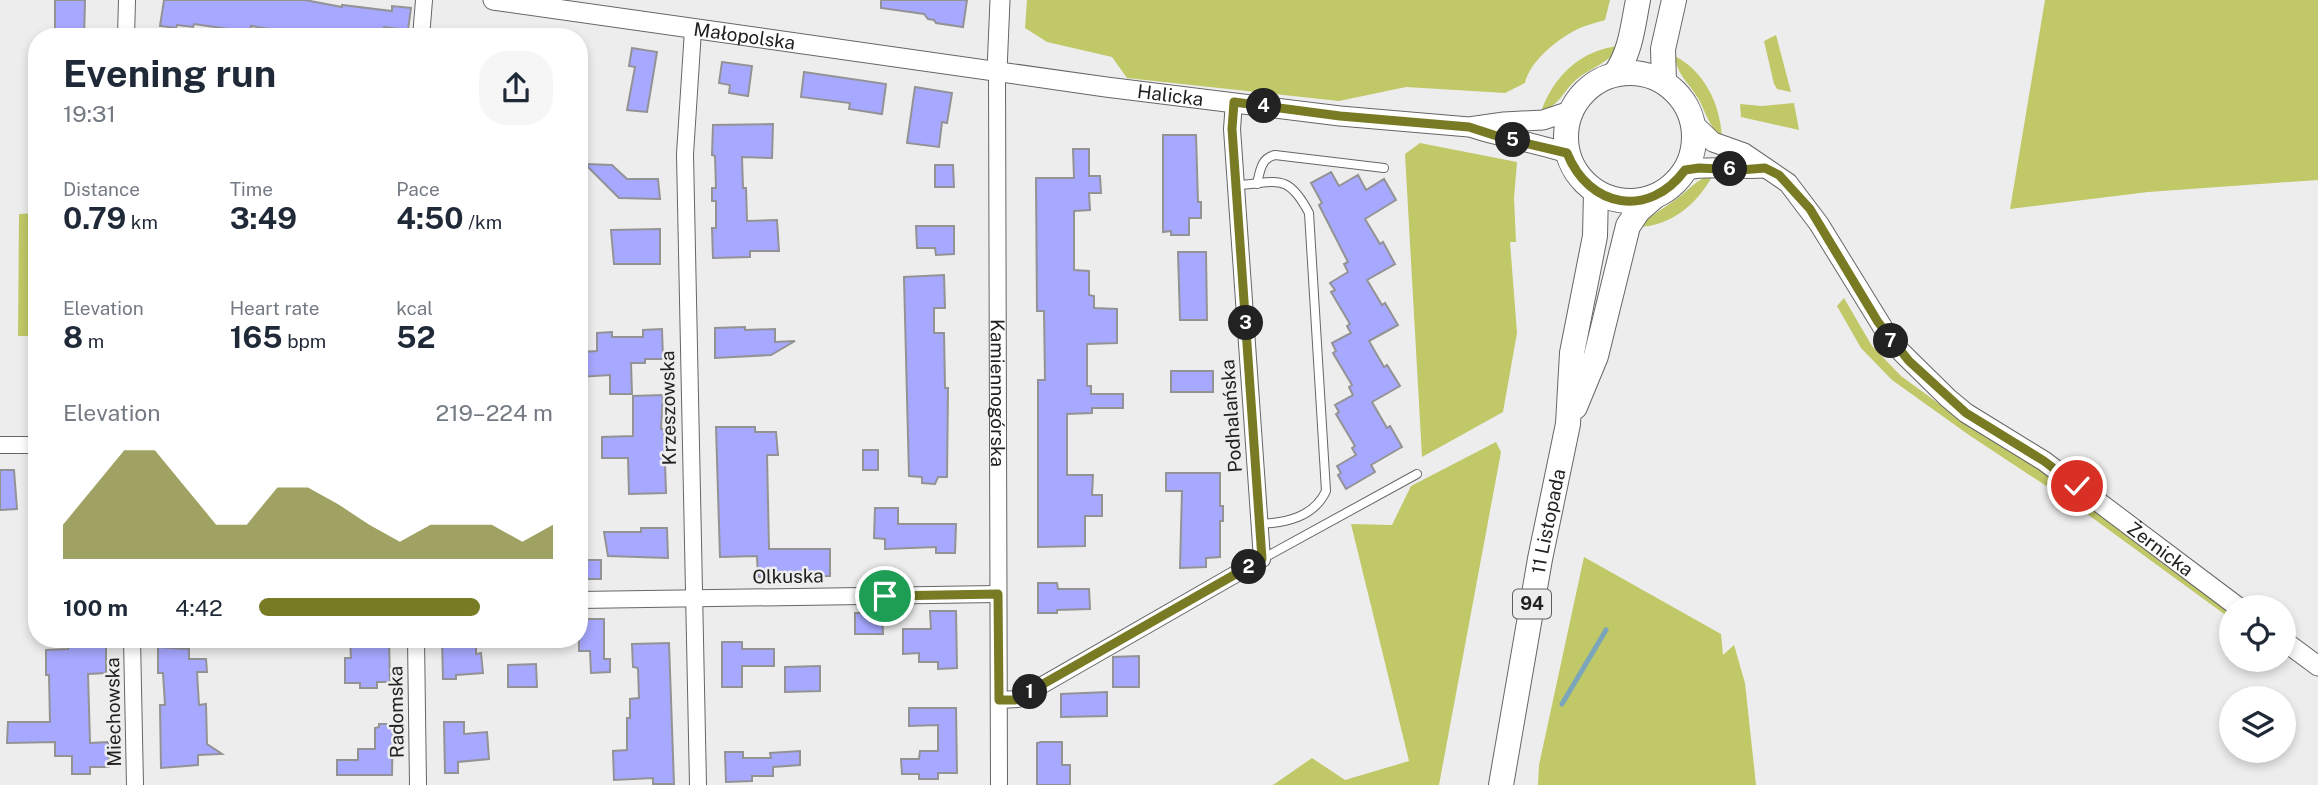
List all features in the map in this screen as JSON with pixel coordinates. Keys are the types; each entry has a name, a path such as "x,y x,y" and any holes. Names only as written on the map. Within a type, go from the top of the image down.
{"main road":[{"path":"1615,74 1623,63 1630,44 1638,0"},
{"path":"1664,82 1663,49 1674,0"},
{"path":"1655,196 1619,201 1596,192 1583,182 1573,168 1567,153 1565,132 1570,111 1588,87 1615,74 1641,73 1664,82 1682,100 1693,123 1694,142 1685,170"},
{"name":"94","path":"1655,196 1677,181 1685,170"},
{"name":"11 Listopada","path":"1502,785 1540,559 1568,424 1572,354 1595,236 1596,192"},
{"name":"11 Listopada","path":"1568,424 1595,356 1628,226 1638,211 1655,196"}],"street":[{"path":"126,28 127,0"},
{"path":"422,28 424,0"},
{"name":"Małopolska","path":"493,0 997,71"},
{"name":"Kamiennogórska","path":"999,785 997,71 1000,0"},
{"name":"Krzeszowska","path":"693,30 685,154 698,785"},
{"name":"Halicka","path":"997,71 1340,116 1469,127 1543,120 1570,111"},
{"name":"Podhalańska","path":"1234,102 1232,129 1262,559"},
{"path":"1693,123 1713,142 1744,153 1765,168"},
{"name":"Halicka","path":"1469,127 1567,153"},
{"path":"1685,170 1765,168"},
{"name":"Żernicka","path":"1765,168 1779,175 1796,192 1819,223 1893,344 1931,383 1966,413 2044,461 2222,595"},
{"path":"0,445 28,445"},
{"path":"999,700 1018,699 1262,559"},
{"name":"Olkuska","path":"588,600 998,594"},
{"name":"Miechowska","path":"132,648 135,785"},
{"name":"Radomska","path":"416,648 418,785"},
{"path":"2296,650 2318,666"}],"lane":[{"path":"1257,184 1263,162 1268,156 1275,155 1384,168"},
{"path":"1237,185 1273,181 1289,186 1302,199 1310,213 1326,491 1314,508 1286,523 1259,524"},
{"path":"1262,559 1416,474"}],"green space":[{"path":"1027,0 1610,0 1605,20 1578,29 1559,41 1537,60 1525,83 1505,93 1406,87 1339,101 1127,78 1112,57 1047,42 1025,28"},
{"path":"2045,0 2318,0 2318,180 2148,192 2010,209"},
{"path":"1776,35 1791,92 1777,89 1774,84 1764,41"},
{"path":"1620,46 1606,61 1577,79 1553,105 1541,112 1553,87 1570,67 1593,53"},
{"path":"1675,56 1695,71 1709,90 1718,113 1722,137 1680,73"},
{"path":"1794,103 1799,130 1741,117 1740,104 1762,106"},
{"path":"1420,143 1517,162 1514,198 1516,242 1510,242 1517,333 1503,412 1422,457 1405,154"},
{"path":"1713,175 1707,186 1682,212 1662,223 1638,227 1697,182"},
{"path":"19,214 28,214 28,336 18,336"},
{"path":"1844,298 1872,346 1901,376 1975,430 2044,472 2219,604 2219,610 2072,503 1892,380 1861,348 1837,306"},
{"path":"1496,442 1501,452 1439,785 1273,785 1312,758 1345,780 1409,761 1351,524 1392,525 1411,486"},
{"path":"1584,557 1721,634 1723,655 1734,645 1745,683 1756,785 1538,785 1539,765"}],"building":[{"path":"55,0 85,0 84,28 55,28"},
{"path":"164,0 305,0 342,7 392,11 392,6 411,8 408,28 222,28 194,24 193,27 177,25 176,28 160,26"},
{"path":"881,0 967,0 963,27 936,23 924,14 881,8"},
{"path":"632,48 657,52 647,112 627,110 635,67 629,66"},
{"path":"722,62 752,66 748,96 729,93 730,85 719,83"},
{"path":"804,72 886,84 882,114 849,109 850,103 801,97"},
{"path":"915,87 952,93 947,123 942,122 939,147 907,143"},
{"path":"773,124 772,158 742,157 743,188 746,188 747,221 777,220 779,251 750,251 750,257 713,258 712,228 716,228 716,201 712,201 712,188 716,188 715,156 712,155 713,125"},
{"path":"1163,135 1196,135 1201,218 1189,218 1189,235 1163,232"},
{"path":"1073,149 1089,149 1089,176 1100,176 1101,193 1089,193 1090,210 1074,211 1074,270 1089,271 1089,295 1094,296 1094,308 1117,309 1117,343 1087,344 1087,386 1091,386 1091,394 1123,394 1123,408 1092,408 1092,413 1067,414 1067,475 1093,475 1092,495 1102,495 1102,516 1085,516 1085,546 1038,547 1038,380 1045,380 1044,311 1037,311 1036,178 1074,178"},
{"path":"588,164 612,165 627,179 658,179 660,199 619,198"},
{"path":"935,165 953,165 954,187 935,187"},
{"path":"1331,172 1339,186 1358,175 1366,190 1384,179 1396,200 1365,219 1380,244 1383,242 1395,264 1367,280 1398,325 1369,341 1384,367 1387,365 1400,386 1372,402 1402,447 1371,465 1375,472 1346,489 1338,475 1341,473 1337,466 1356,455 1352,448 1355,446 1336,414 1339,412 1335,405 1353,395 1349,387 1352,385 1333,353 1336,351 1332,343 1351,333 1347,326 1350,324 1331,292 1335,290 1330,283 1348,272 1344,264 1348,262 1311,183"},
{"path":"916,226 954,226 954,254 936,255 935,248 917,248"},
{"path":"660,229 660,264 614,264 611,230"},
{"path":"1178,252 1206,252 1207,320 1180,320"},
{"path":"944,275 945,308 934,308 934,333 944,333 945,388 948,388 947,477 938,477 935,484 922,483 922,477 909,476 904,277"},
{"path":"745,327 745,330 775,329 775,342 795,341 771,355 715,358 715,328"},
{"path":"662,329 663,359 645,359 645,363 631,363 632,394 610,394 610,375 588,376 588,352 597,351 597,333 612,332 612,337 643,337 643,330"},
{"path":"1171,371 1213,371 1213,392 1171,392"},
{"path":"663,395 661,429 664,429 666,493 629,494 628,458 602,458 602,437 633,436 633,396"},
{"path":"716,427 755,427 755,432 776,432 778,455 767,455 769,549 830,549 830,576 758,577 757,556 720,557"},
{"path":"863,450 878,450 878,470 863,470"},
{"path":"0,470 14,470 17,509 0,510"},
{"path":"1166,473 1220,473 1223,521 1220,521 1220,557 1206,558 1206,567 1180,568 1182,491 1166,491"},
{"path":"875,508 898,508 898,524 956,524 955,553 936,553 936,547 885,549 885,539 874,538"},
{"path":"641,528 667,528 668,558 608,556 604,532 641,532"},
{"path":"588,560 601,560 601,579 588,579"},
{"path":"1038,583 1057,583 1058,589 1089,589 1090,609 1038,613"},
{"path":"930,611 956,611 957,668 938,669 938,662 919,662 919,653 903,654 903,629 931,629"},
{"path":"855,613 882,613 883,634 855,634"},
{"path":"588,619 604,619 604,659 610,659 610,672 591,673 590,651 579,651 579,648 588,648"},
{"path":"722,642 742,642 742,649 774,649 774,666 742,666 742,687 722,687"},
{"path":"669,643 674,784 653,784 653,778 614,780 613,751 627,750 630,699 639,698 638,668 633,667 632,644"},
{"path":"106,648 106,673 88,674 90,743 108,742 109,767 90,767 90,774 72,774 72,756 55,756 55,742 7,743 8,722 50,722 46,650"},
{"path":"158,648 189,649 189,659 206,659 207,672 197,672 199,705 206,704 207,744 222,754 198,755 198,765 161,768 160,705 165,705 163,673 158,673"},
{"path":"350,648 389,648 390,682 377,682 377,688 360,688 360,683 345,683 345,658 351,658"},
{"path":"442,648 476,648 476,654 481,653 483,673 443,679"},
{"path":"1139,656 1139,687 1113,687 1113,657"},
{"path":"536,664 537,687 508,687 508,665"},
{"path":"820,666 820,691 785,692 785,667"},
{"path":"1107,692 1107,716 1061,717 1061,694"},
{"path":"909,708 956,708 957,773 938,773 938,779 919,779 919,774 902,774 901,759 919,759 920,751 938,751 938,725 909,726"},
{"path":"444,722 464,722 464,734 487,732 489,759 458,762 458,773 445,773"},
{"path":"379,724 393,724 392,775 337,775 337,760 358,760 358,749 375,749 375,728 379,727"},
{"path":"1062,742 1062,765 1070,765 1070,785 1037,785 1037,743"},
{"path":"800,751 800,765 773,767 773,776 752,776 752,781 726,782 725,752 743,752 743,758 771,758 770,753"}],"waterway":[{"path":"1562,704 1606,630"}],"route":[{"path":"885,596 998,594 999,700 1015,700 1262,559 1232,129 1234,102 1340,116 1469,127 1503,138 1548,147 1567,153 1583,182 1596,192 1619,201 1643,200 1655,196 1667,190 1685,170 1712,167 1731,170 1765,168 1788,183 1810,209 1878,322 1909,361 1966,413 2044,461 2077,486"}]}
